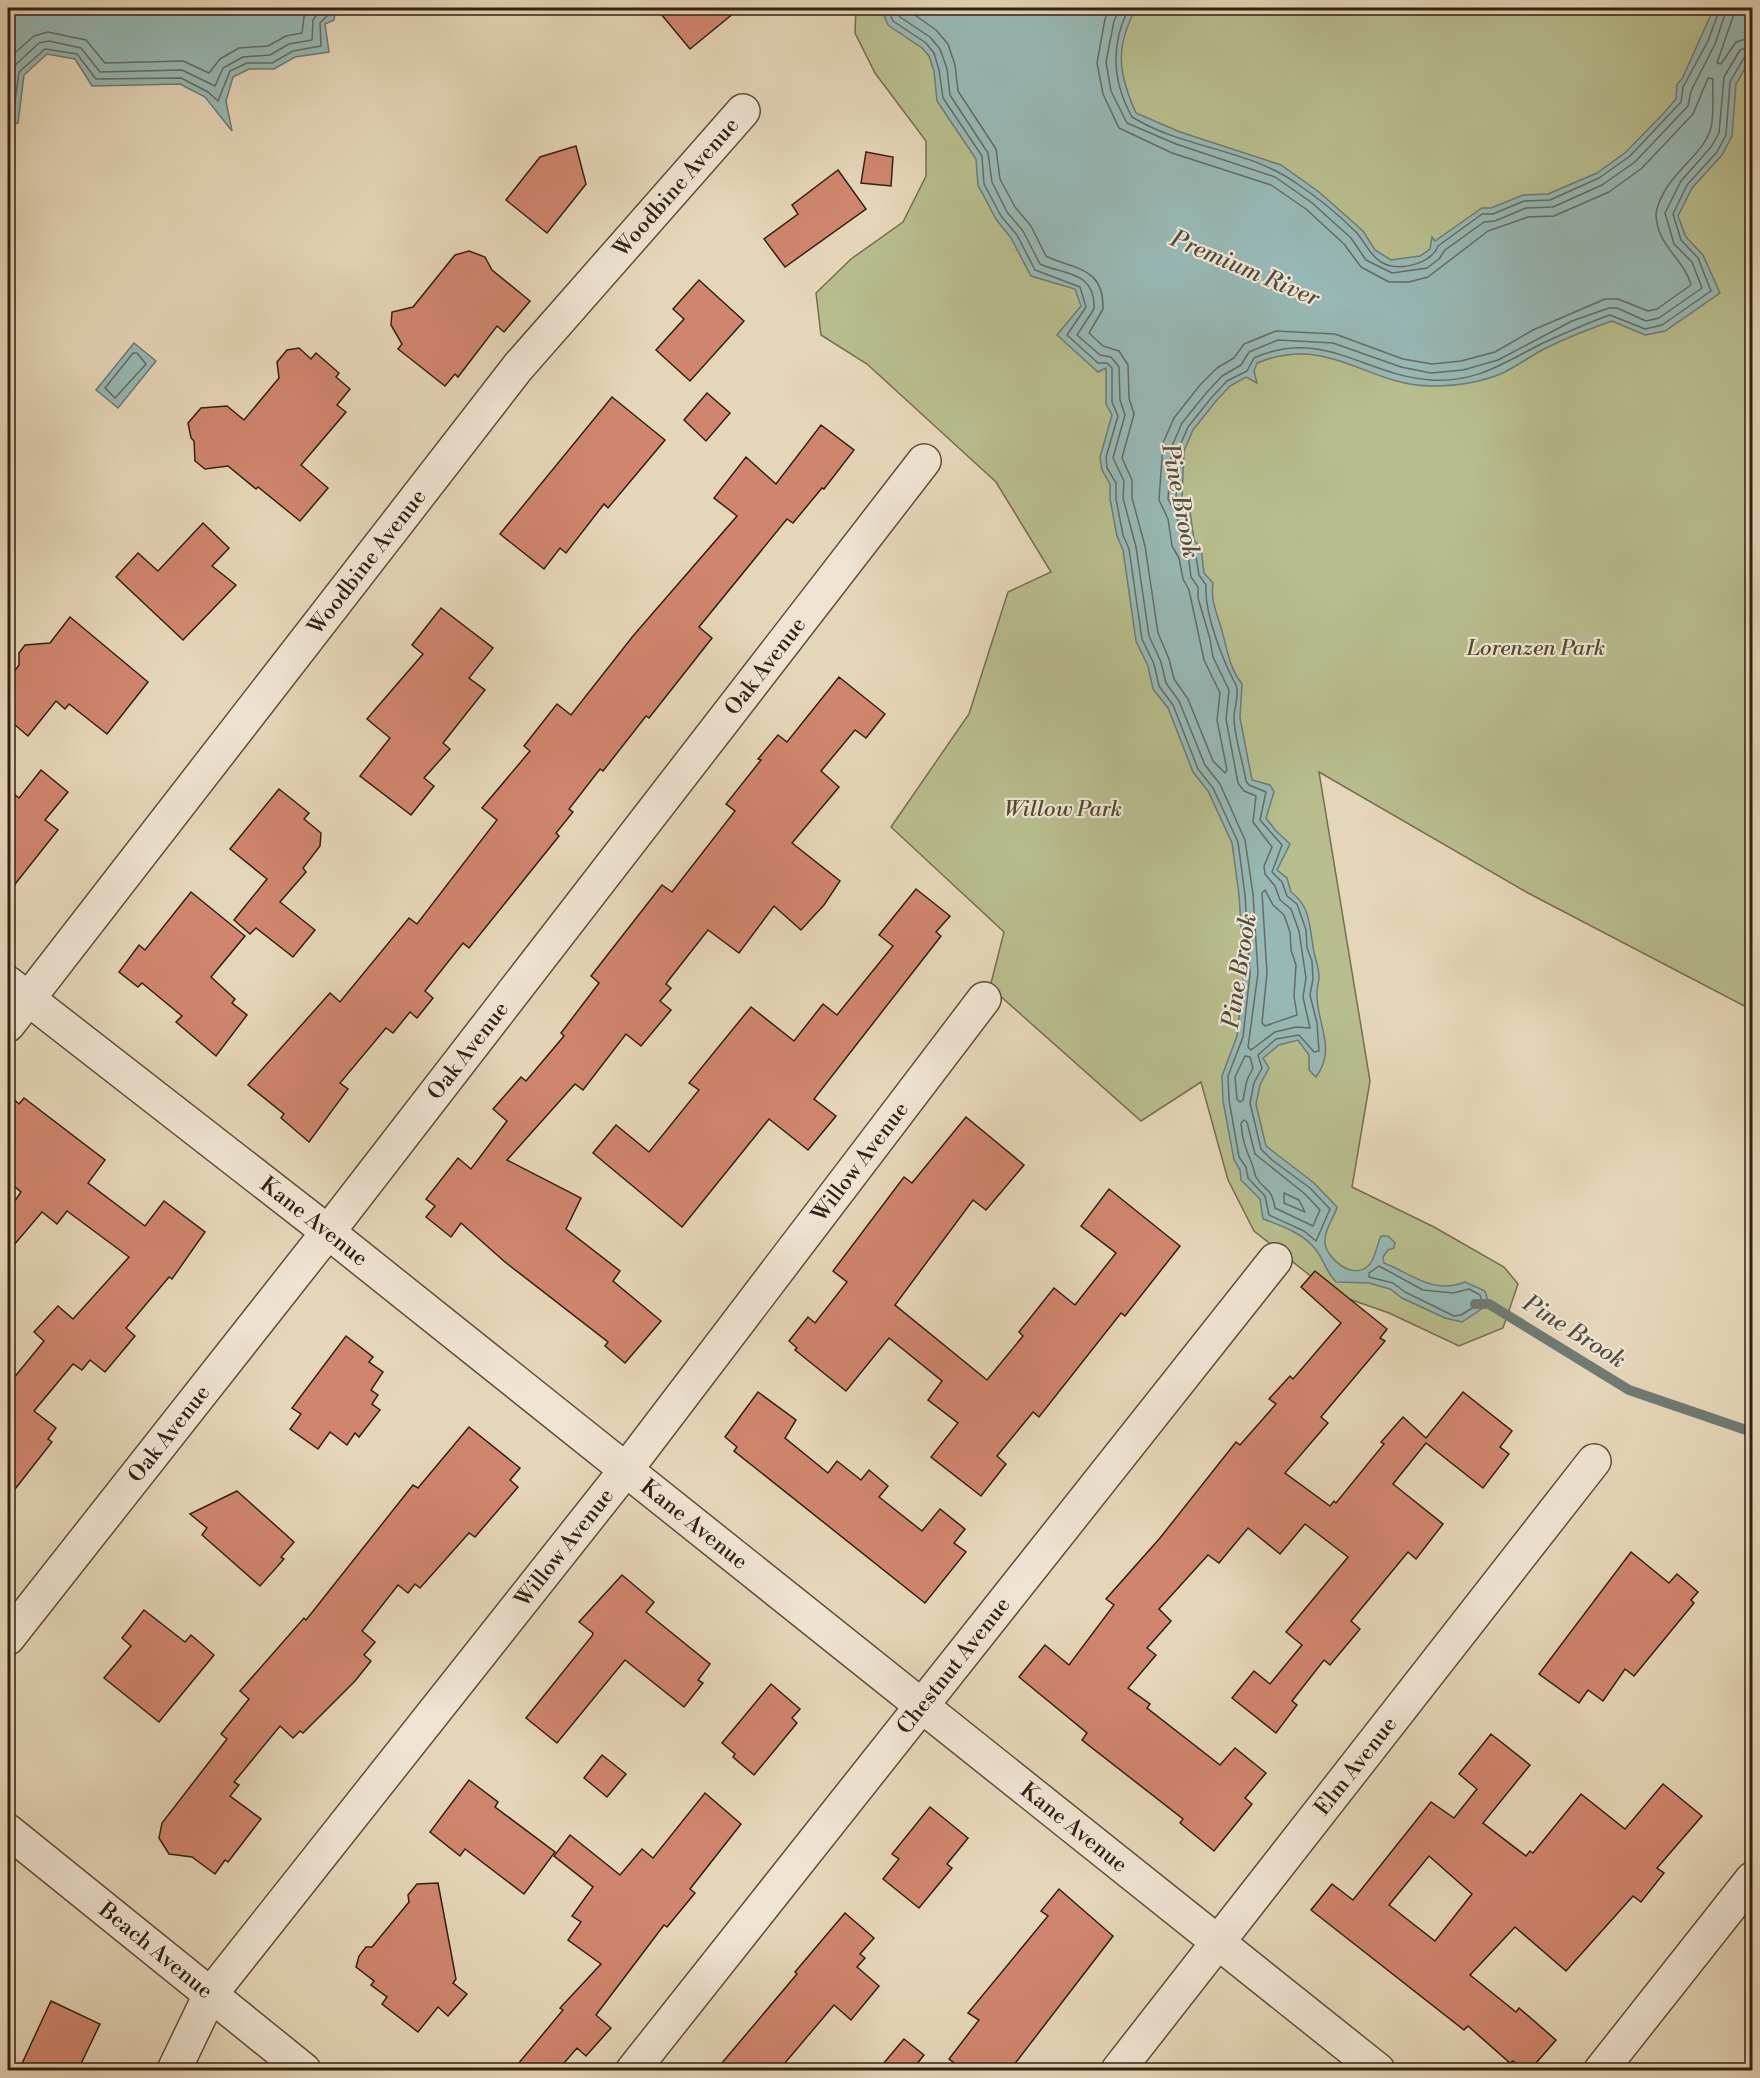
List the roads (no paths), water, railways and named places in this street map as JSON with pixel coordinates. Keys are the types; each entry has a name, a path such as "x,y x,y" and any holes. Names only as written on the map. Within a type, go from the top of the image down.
{"street":[{"name":"Woodbine Avenue","path":"8,1024 18,991 518,367 743,111"},
{"name":"Oak Avenue","path":"8,1638 328,1232 924,461"},
{"name":"Kane Avenue","path":"18,991 328,1232 922,1709 1378,2070"},
{"name":"Willow Avenue","path":"174,2070 210,1995 625,1471 984,999"},
{"name":"Chestnut Avenue","path":"633,2070 922,1709 1275,1260"},
{"name":"Elm Avenue","path":"1118,2070 1594,1461"},
{"name":"Beach Avenue","path":"8,1831 304,2070"},
{"path":"1601,2070 1752,1879"}],"water":[{"path":"8,8 336,8 334,20 325,24 329,52 295,57 274,69 249,69 233,77 226,101 232,131 205,97 180,84 92,86 75,59 47,54 24,75 18,123 8,125"},
{"name":"Premium River","path":"881,8 1136,8 1125,35 1121,60 1125,85 1136,113 1180,132 1281,165 1319,192 1363,231 1375,250 1391,260 1420,256 1430,249 1432,237 1435,241 1482,208 1491,208 1523,195 1548,194 1597,173 1626,152 1676,99 1677,84 1682,79 1714,8 1752,8 1752,56 1736,84 1732,136 1722,155 1692,188 1678,216 1686,237 1703,255 1720,293 1665,331 1645,335 1612,321 1552,345 1505,372 1479,381 1460,384 1433,386 1410,384 1388,379 1328,357 1306,354 1283,355 1257,363 1254,371 1257,383 1246,377 1230,386 1193,430 1184,451 1182,499 1190,511 1194,540 1201,548 1204,573 1213,583 1214,603 1230,661 1242,684 1240,718 1252,780 1270,785 1274,792 1266,818 1290,844 1277,870 1287,878 1291,892 1305,909 1319,973 1318,1006 1326,1046 1322,1067 1316,1077 1309,1070 1309,1055 1298,1040 1279,1045 1263,1058 1269,1068 1260,1085 1256,1104 1266,1146 1314,1183 1337,1207 1325,1238 1327,1249 1335,1261 1348,1269 1362,1270 1373,1260 1381,1236 1388,1236 1395,1243 1394,1248 1388,1250 1383,1257 1384,1263 1433,1285 1454,1285 1465,1282 1485,1291 1489,1304 1462,1322 1445,1318 1402,1298 1390,1289 1369,1283 1336,1282 1311,1244 1292,1231 1263,1219 1260,1199 1241,1180 1240,1170 1234,1160 1223,1101 1222,1076 1237,1036 1244,973 1239,895 1232,843 1208,791 1193,772 1168,708 1153,689 1148,666 1136,641 1123,550 1117,536 1110,499 1110,484 1102,470 1100,457 1112,415 1106,404 1106,368 1098,372 1057,335 1081,306 1075,289 1031,276 1011,238 996,219 978,185 976,159 937,101 934,71 929,56 922,48 888,25"},
{"path":"134,343 156,361 118,408 96,390"}],"waterway":[{"name":"Pine Brook","path":"1475,1304 1489,1304 1629,1390 1752,1432"}],"park label":[{"name":"Lorenzen Park","path":"1536,648"},
{"name":"Willow Park","path":"1063,809"}]}
